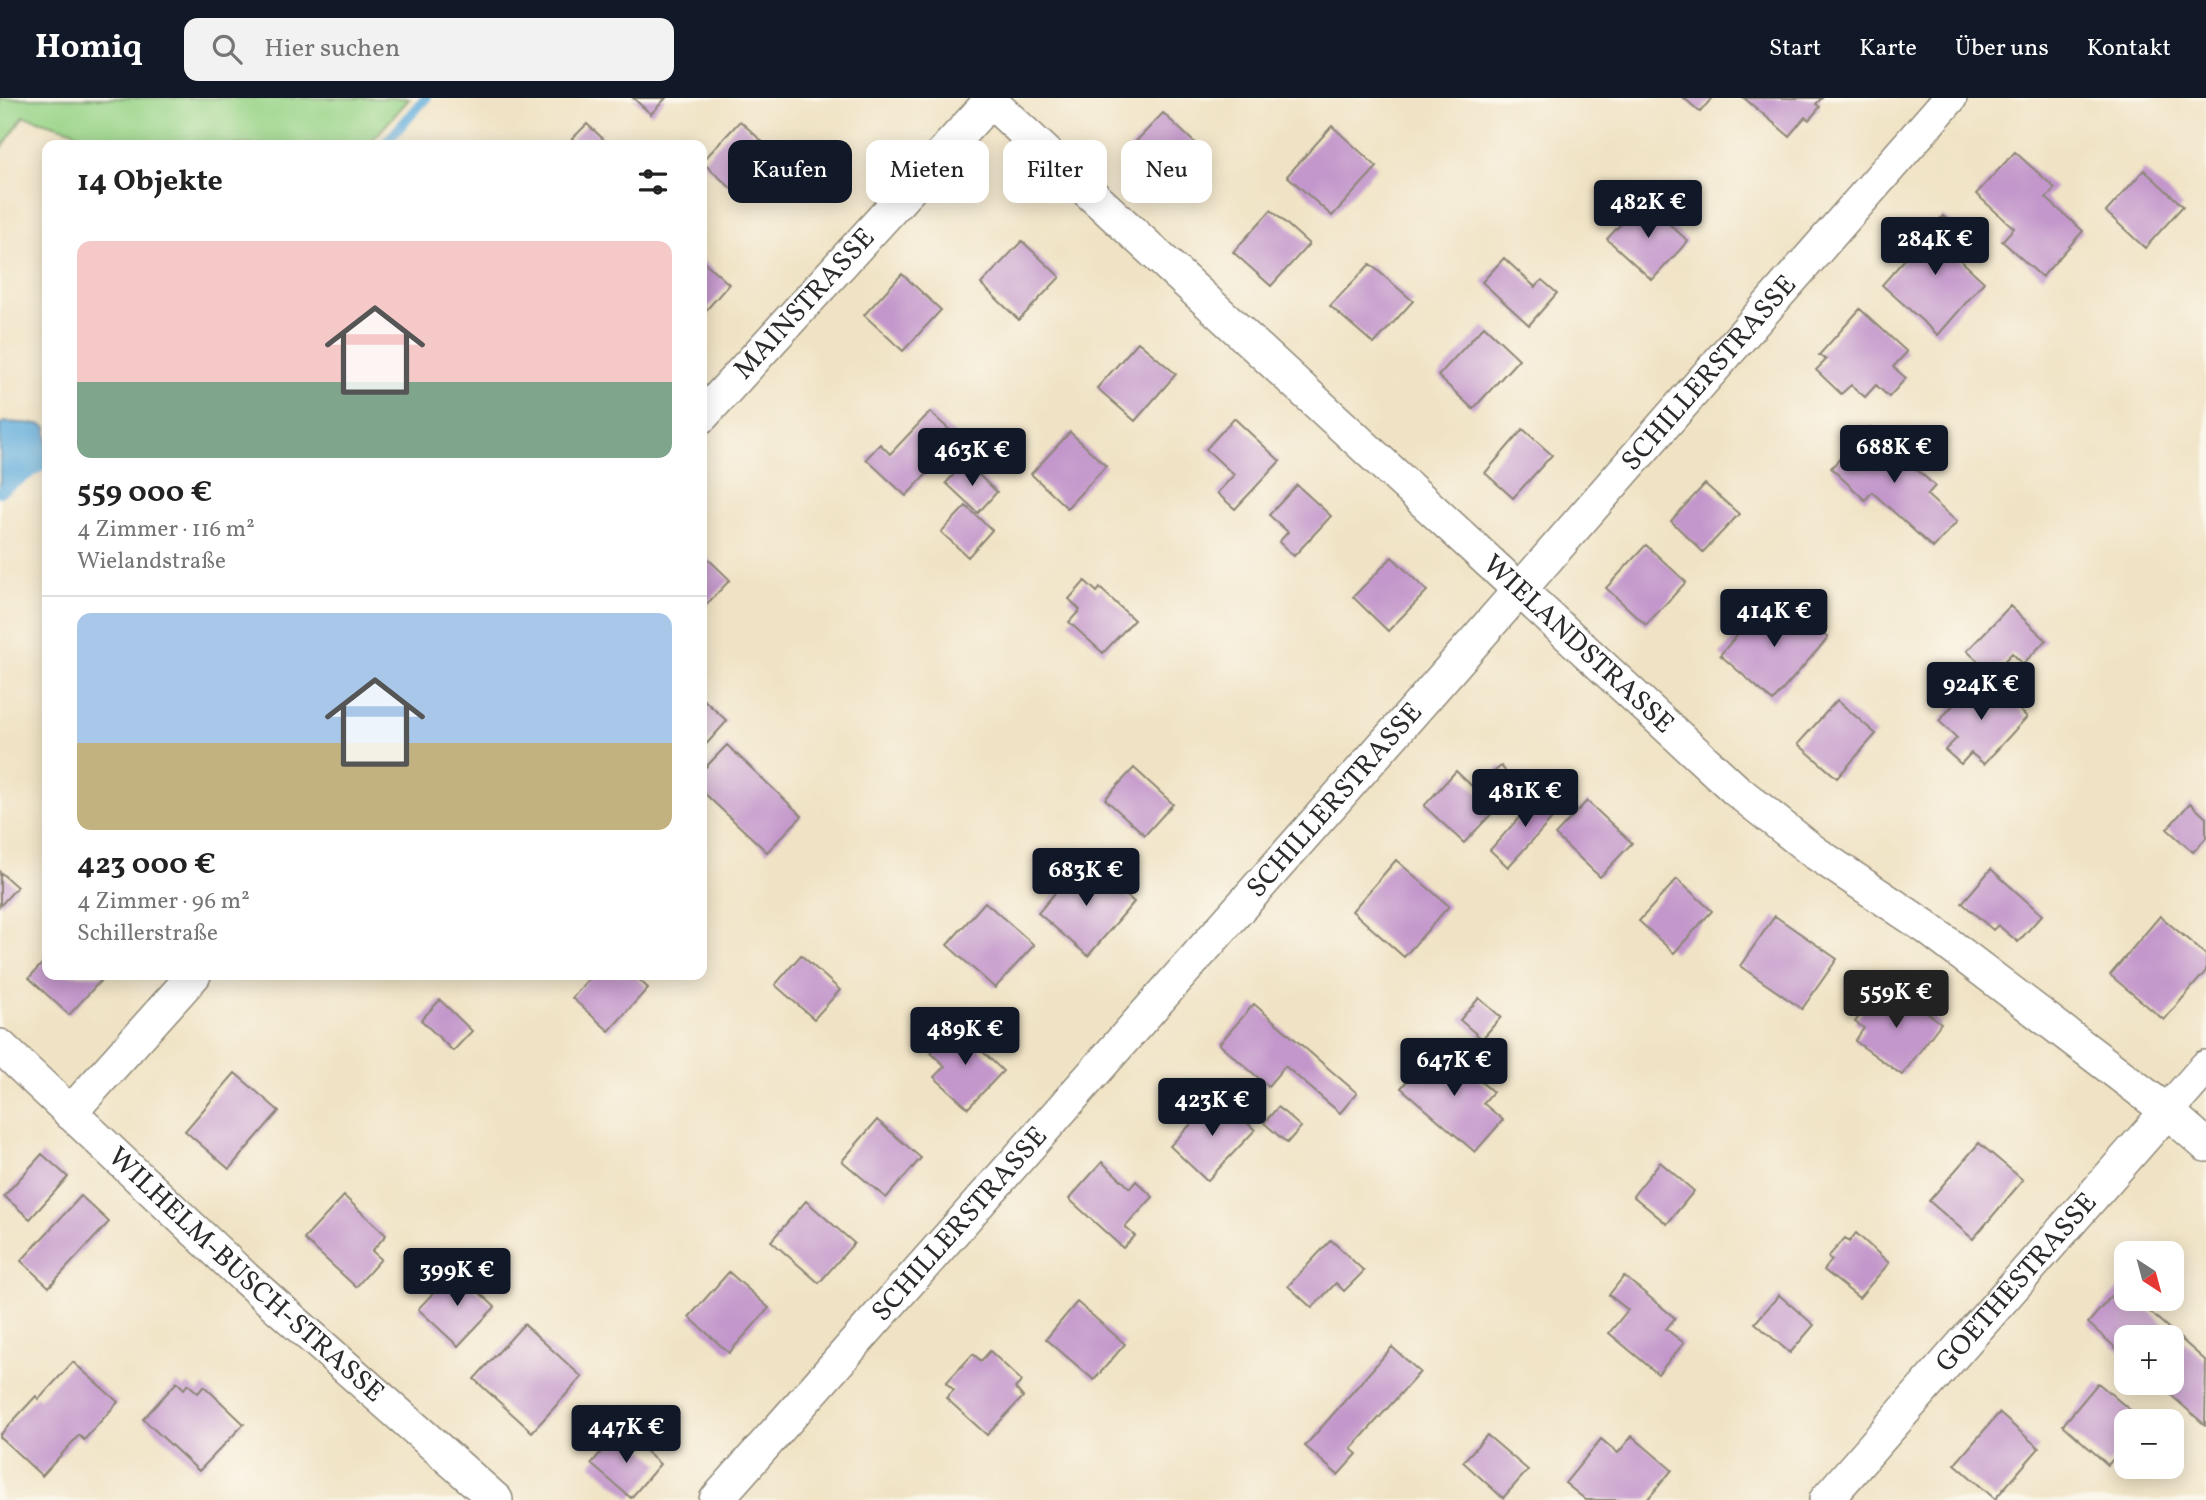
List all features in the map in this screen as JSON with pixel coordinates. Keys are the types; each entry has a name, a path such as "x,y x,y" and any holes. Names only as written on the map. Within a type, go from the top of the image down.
{"street":[{"name":"SCHILLERSTRASSE","path":"716,1500 1519,591 1950,98"},
{"name":"WIELANDSTRASSE","path":"990,99 1735,790 1814,852 1926,927 2167,1111 2206,1145"},
{"name":"MAINSTRASSE","path":"707,410 990,99"},
{"path":"70,1112 189,980"},
{"name":"WILHELM-BUSCH-STRASSE","path":"0,1046 245,1278 496,1500"},
{"name":"GOETHESTRASSE","path":"1826,1500 2206,1067"}],"green space":[{"path":"0,98 410,98 372,140 80,140 72,130 24,116 0,150"}],"water":[{"path":"4,422 42,425 42,466 0,492 0,425"}],"building":[{"path":"633,98 666,98 651,114"},
{"path":"1684,98 1712,98 1700,112"},
{"path":"1744,98 1822,98 1816,104 1820,107 1809,120 1805,117 1789,136"},
{"path":"1163,113 1192,140 1137,140"},
{"path":"740,121 761,140 728,140 728,185 707,167 707,157"},
{"path":"587,124 605,140 571,140"},
{"path":"1332,126 1377,167 1332,216 1287,176"},
{"path":"2015,152 2055,188 2046,198 2083,231 2042,277 2002,241 2014,228 1976,194"},
{"path":"2144,170 2183,206 2145,248 2106,212"},
{"path":"1643,200 1688,241 1652,280 1607,239"},
{"path":"1271,210 1309,244 1271,286 1233,252"},
{"path":"1943,216 1970,240 1956,256 1984,282 1938,335 1882,285"},
{"path":"1022,241 1060,277 1019,320 981,284"},
{"path":"1504,258 1535,287 1542,280 1557,293 1529,325 1482,282"},
{"path":"707,264 729,284 707,309"},
{"path":"1370,264 1413,301 1374,344 1330,306"},
{"path":"902,274 941,310 903,351 864,315"},
{"path":"1860,309 1907,352 1893,367 1906,378 1889,397 1876,385 1865,397 1851,385 1841,394 1816,370 1826,360 1819,355"},
{"path":"1484,326 1519,359 1473,409 1438,376"},
{"path":"1138,342 1176,374 1135,421 1097,388"},
{"path":"930,412 964,443 938,471 934,466 906,496 866,459 880,444 890,454"},
{"path":"1234,418 1280,461 1235,509 1217,493 1234,475 1206,449"},
{"path":"1870,427 1935,486 1927,495 1957,522 1933,548 1872,492 1865,500 1831,468"},
{"path":"1523,429 1552,455 1513,498 1485,473"},
{"path":"1070,432 1106,466 1067,508 1031,474"},
{"path":"965,462 997,492 978,513 946,483"},
{"path":"1705,484 1739,514 1703,552 1671,521"},
{"path":"1297,485 1331,516 1294,556 1279,542 1288,532 1269,515"},
{"path":"966,506 992,530 968,557 941,532"},
{"path":"1646,545 1686,582 1646,625 1606,588"},
{"path":"1392,557 1427,591 1388,631 1353,597"},
{"path":"707,558 730,580 707,604"},
{"path":"1085,581 1097,592 1100,588 1134,620 1103,653 1069,622 1080,610 1069,599"},
{"path":"1765,603 1779,616 1789,605 1828,638 1773,701 1720,655"},
{"path":"2010,606 2046,640 2023,664 2012,653 1992,674 1967,651"},
{"path":"1981,674 2027,717 1984,764 1971,753 1961,764 1945,750 1957,738 1939,721"},
{"path":"1837,700 1876,734 1837,778 1798,744"},
{"path":"707,703 727,721 707,743"},
{"path":"727,745 802,816 767,852 707,796 707,766"},
{"path":"1501,766 1517,786 1497,803 1481,783"},
{"path":"1134,768 1173,804 1145,835 1105,799"},
{"path":"1456,771 1496,809 1464,843 1424,806"},
{"path":"1542,792 1561,809 1508,867 1490,850"},
{"path":"1587,801 1632,843 1600,877 1555,835"},
{"path":"2190,803 2206,818 2206,838 2193,852 2167,829"},
{"path":"1084,859 1134,902 1088,956 1038,913"},
{"path":"1396,860 1449,906 1404,957 1352,911"},
{"path":"1991,869 2042,915 2018,942 1998,925 1993,930 1962,903"},
{"path":"0,872 17,887 0,906"},
{"path":"1677,879 1712,911 1674,953 1639,921"},
{"path":"985,902 1034,945 995,988 947,945"},
{"path":"1775,916 1837,959 1802,1009 1740,966"},
{"path":"2160,916 2206,955 2206,971 2164,1020 2110,975"},
{"path":"801,955 840,990 814,1019 775,985"},
{"path":"42,964 42,980 101,980 69,1015 29,978"},
{"path":"588,980 639,980 648,988 609,1031 572,998"},
{"path":"1894,988 1941,1023 1902,1075 1855,1041 1864,1028 1855,1022 1870,1001 1880,1007"},
{"path":"1479,998 1501,1017 1482,1039 1460,1020"},
{"path":"440,1000 472,1031 453,1051 421,1020"},
{"path":"1254,1004 1357,1093 1340,1113 1285,1066 1268,1086 1219,1044"},
{"path":"956,1026 1003,1071 968,1108 934,1077 945,1066 931,1053"},
{"path":"1438,1045 1493,1092 1483,1103 1503,1120 1475,1152 1401,1088"},
{"path":"235,1073 279,1111 229,1169 185,1131"},
{"path":"1218,1096 1255,1130 1207,1181 1170,1146"},
{"path":"1278,1107 1301,1127 1287,1143 1264,1123"},
{"path":"877,1120 921,1158 886,1198 842,1161"},
{"path":"1979,1143 2023,1180 1973,1239 1929,1201"},
{"path":"42,1154 68,1177 30,1219 4,1196"},
{"path":"1102,1162 1130,1188 1136,1181 1153,1197 1125,1227 1135,1236 1123,1248 1069,1199"},
{"path":"1660,1162 1694,1191 1667,1224 1633,1196"},
{"path":"81,1196 109,1222 49,1287 21,1261"},
{"path":"344,1196 386,1235 372,1251 381,1259 356,1287 304,1239"},
{"path":"806,1201 854,1243 819,1283 771,1241"},
{"path":"1856,1233 1889,1263 1859,1298 1824,1270 1832,1260 1828,1257 1845,1238 1849,1242"},
{"path":"1331,1240 1364,1271 1344,1291 1336,1283 1312,1308 1288,1286"},
{"path":"455,1270 495,1307 458,1346 418,1309"},
{"path":"729,1272 769,1308 729,1353 689,1317"},
{"path":"1624,1276 1675,1318 1666,1329 1684,1343 1658,1374 1609,1333 1628,1310 1609,1295"},
{"path":"2114,1293 2114,1311 2149,1311 2165,1325 2114,1325 2114,1346 2088,1323"},
{"path":"1779,1295 1814,1325 1790,1353 1755,1323"},
{"path":"1077,1302 1125,1344 1094,1380 1046,1339"},
{"path":"524,1324 582,1377 532,1432 474,1379"},
{"path":"2184,1342 2206,1361 2205,1425 2171,1395 2184,1395"},
{"path":"1392,1347 1420,1372 1351,1449 1357,1454 1338,1475 1305,1446"},
{"path":"990,1351 1022,1381 1015,1388 1023,1397 987,1435 946,1398 954,1390 946,1383 973,1354 981,1361"},
{"path":"73,1362 118,1402 84,1440 79,1435 42,1476 0,1435 36,1396 39,1399"},
{"path":"177,1382 184,1389 188,1384 198,1393 204,1386 244,1424 199,1471 143,1419"},
{"path":"2098,1383 2129,1409 2114,1409 2114,1458 2108,1465 2063,1425"},
{"path":"1999,1413 2039,1448 1995,1499 1955,1464"},
{"path":"626,1434 660,1464 631,1498 591,1464 606,1446 616,1446"},
{"path":"1487,1435 1528,1470 1503,1498 1463,1462"},
{"path":"1632,1436 1672,1470 1647,1500 1586,1500 1565,1483 1601,1439 1618,1453"}],"waterway":[{"path":"388,140 426,98"},
{"path":"0,492 42,466"}]}
